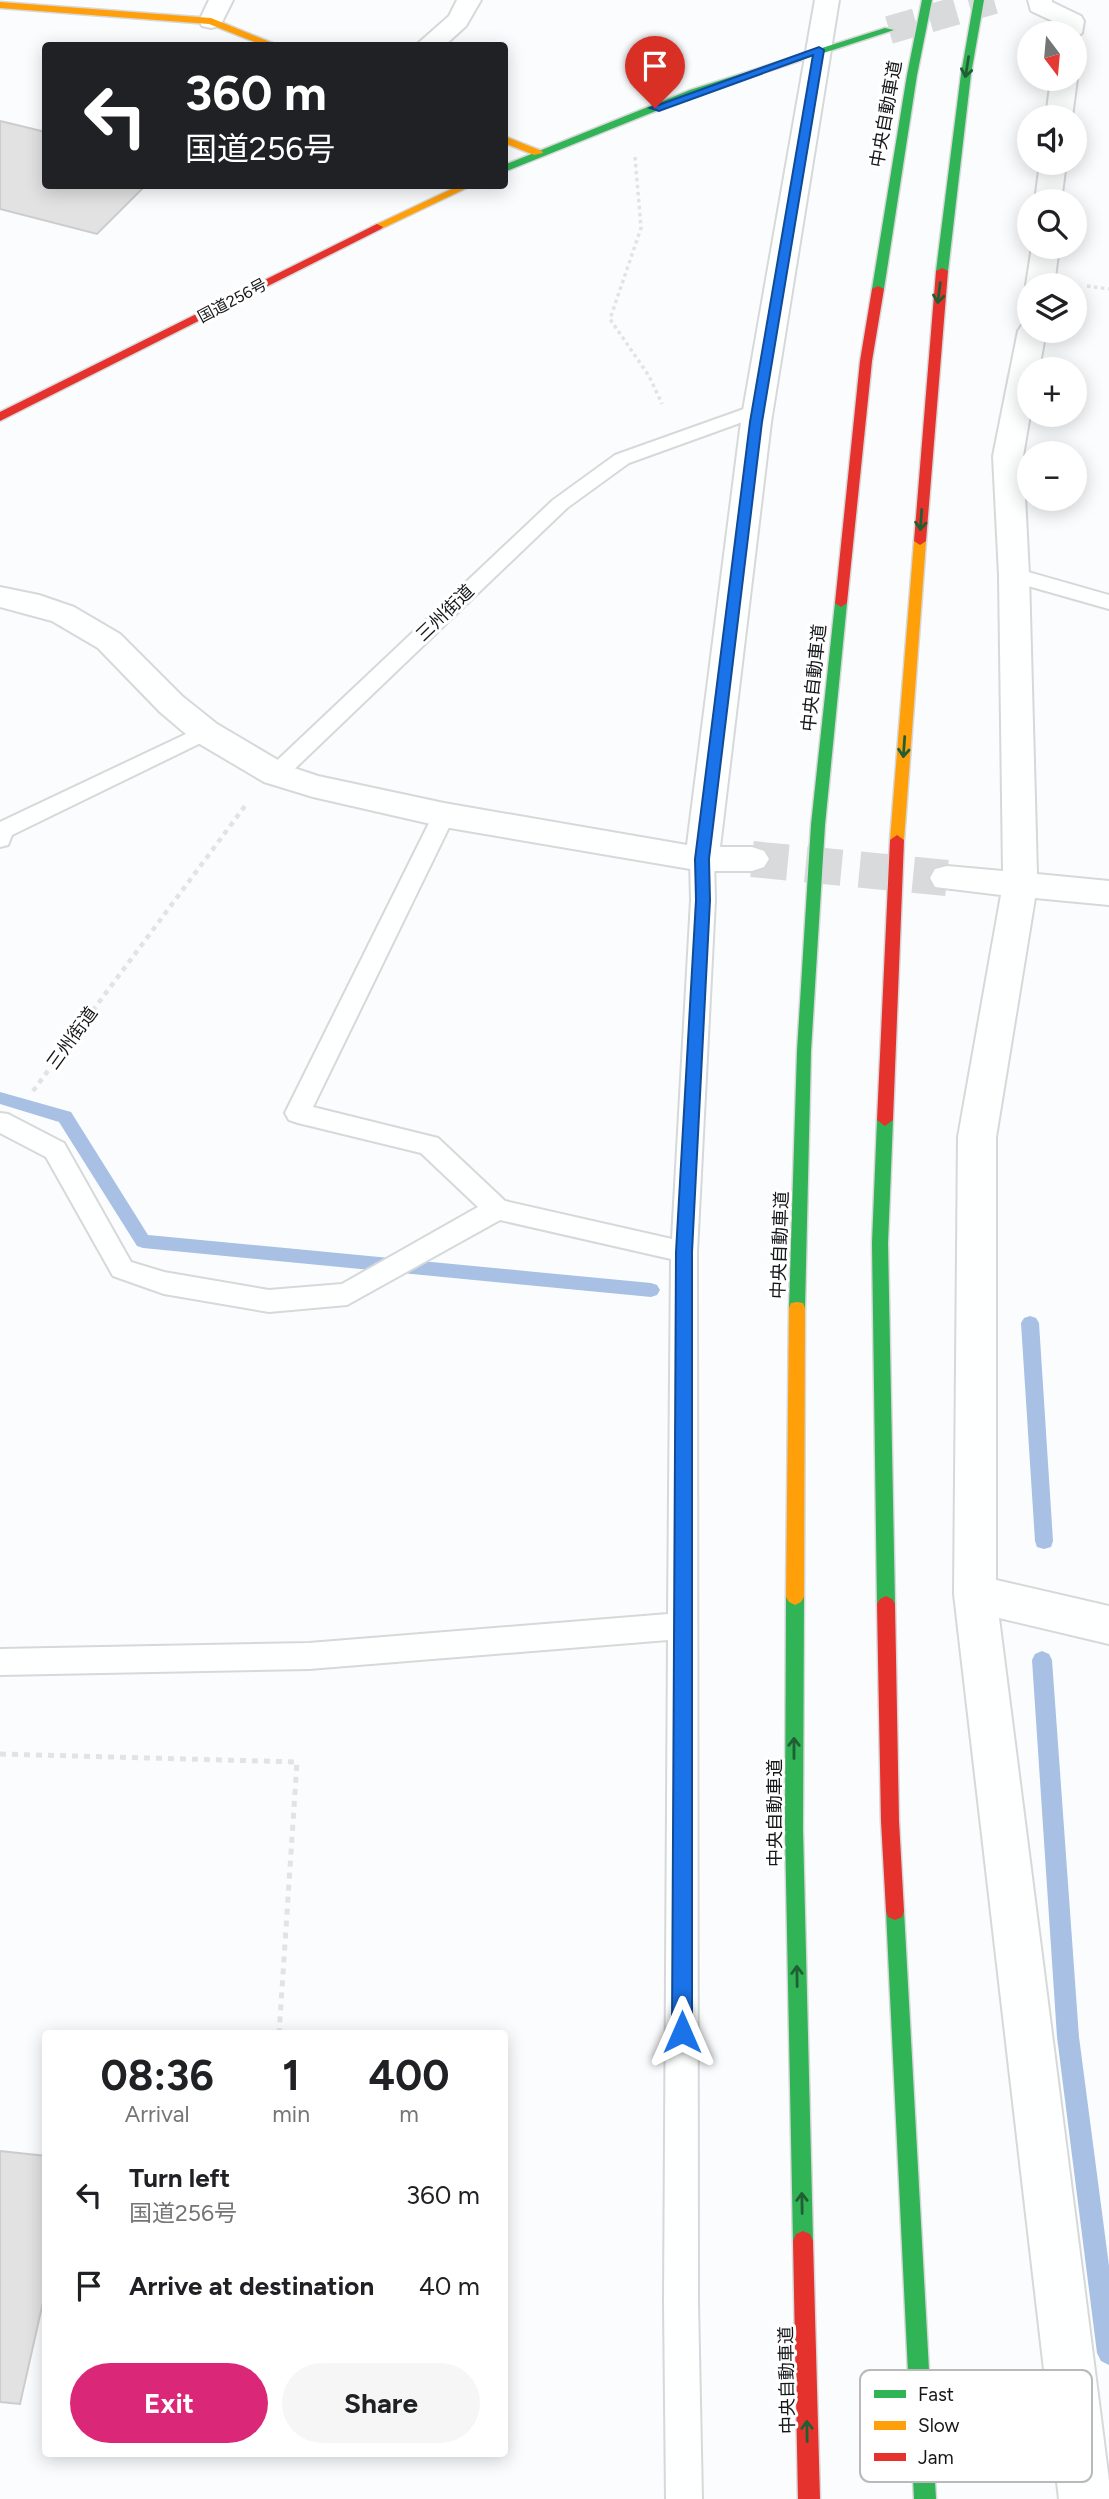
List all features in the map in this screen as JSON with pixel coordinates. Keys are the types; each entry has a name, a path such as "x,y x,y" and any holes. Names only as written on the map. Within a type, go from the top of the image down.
{"main road":[{"name":"中央自動車道","path":"809,2499 794,1830 795,1392 804,1051 818,825 866,361 912,75 927,0"},
{"path":"918,2370 890,1821 880,1244 898,823 937,314 966,74 979,0"},
{"path":"0,5 216,11 268,42"},
{"path":"508,167 538,153 819,50 889,30"},
{"path":"508,141 538,153"},
{"name":"国道256号","path":"0,417 73,383 376,226 459,189"}],"street":[{"path":"432,42 465,13 469,0"},
{"path":"702,859 758,410 827,0"},
{"path":"1040,0 1040,6 1072,21"},
{"path":"1030,343 1008,456 1014,575 1020,887 977,1137 975,1594 1069,2370"},
{"path":"0,597 28,601 63,614 108,641 171,704 205,733 276,774 313,786 443,815 702,859 752,859"},
{"path":"947,878 1020,887 1109,893"},
{"path":"975,1594 1109,1625"}],"lane":[{"path":"675,440 758,410"},
{"name":"三州街道","path":"276,774 560,504 622,459 675,440"},
{"path":"1014,575 1109,602"},
{"path":"0,839 1,831 205,733"},
{"path":"443,815 298,1113 429,1145 497,1209 684,1252"},
{"path":"684,2499 681,2302 684,1252 703,900 702,859"},
{"path":"0,1123 8,1124 55,1150 122,1269 164,1283 269,1301 347,1294 429,1245 497,1209"},
{"path":"0,1662 309,1656 683,1626"}],"path":[{"path":"631,118 641,228 610,319 649,376 670,419 675,440"},
{"name":"三州街道","path":"30,1094 237,815 276,774"},
{"path":"0,1754 297,1762 279,2030"}],"building":[{"path":"0,121 42,131 42,189 142,189 97,234 0,209"},
{"path":"0,2151 42,2156 42,2307 20,2404 0,2402"}],"waterway":[{"path":"0,1098 65,1117 143,1241 651,1290"},
{"path":"1030,1323 1044,1541"},
{"path":"1042,1660 1068,2037 1109,2353"}],"tunnel":[{"path":"889,30 994,0"},
{"path":"752,859 947,878"}],"traffic: fast":[{"path":"878,289 912,75 927,0"},
{"path":"942,271 966,74 979,0"},
{"path":"508,167 694,92 889,30"},
{"path":"797,1308 804,1051 818,825 841,603"},
{"path":"885,1120 880,1243 886,1604"},
{"path":"795,1597 794,1830 803,2241"},
{"path":"895,1911 918,2370"},
{"path":"924,2482 925,2499"}],"traffic: slow":[{"path":"0,5 211,21 265,42"},
{"path":"508,141 538,153"},
{"path":"377,227 459,189"},
{"path":"897,840 920,541"},
{"path":"795,1597 797,1308"}],"traffic: jam":[{"path":"0,417 377,227"},
{"path":"920,541 942,271"},
{"path":"841,603 866,361 878,289"},
{"path":"885,1120 897,840"},
{"path":"886,1604 890,1821 895,1911"},
{"path":"803,2241 809,2499"}],"route":[{"path":"655,108 819,50 756,422 702,859 703,900 684,1252 682,2032"}]}
